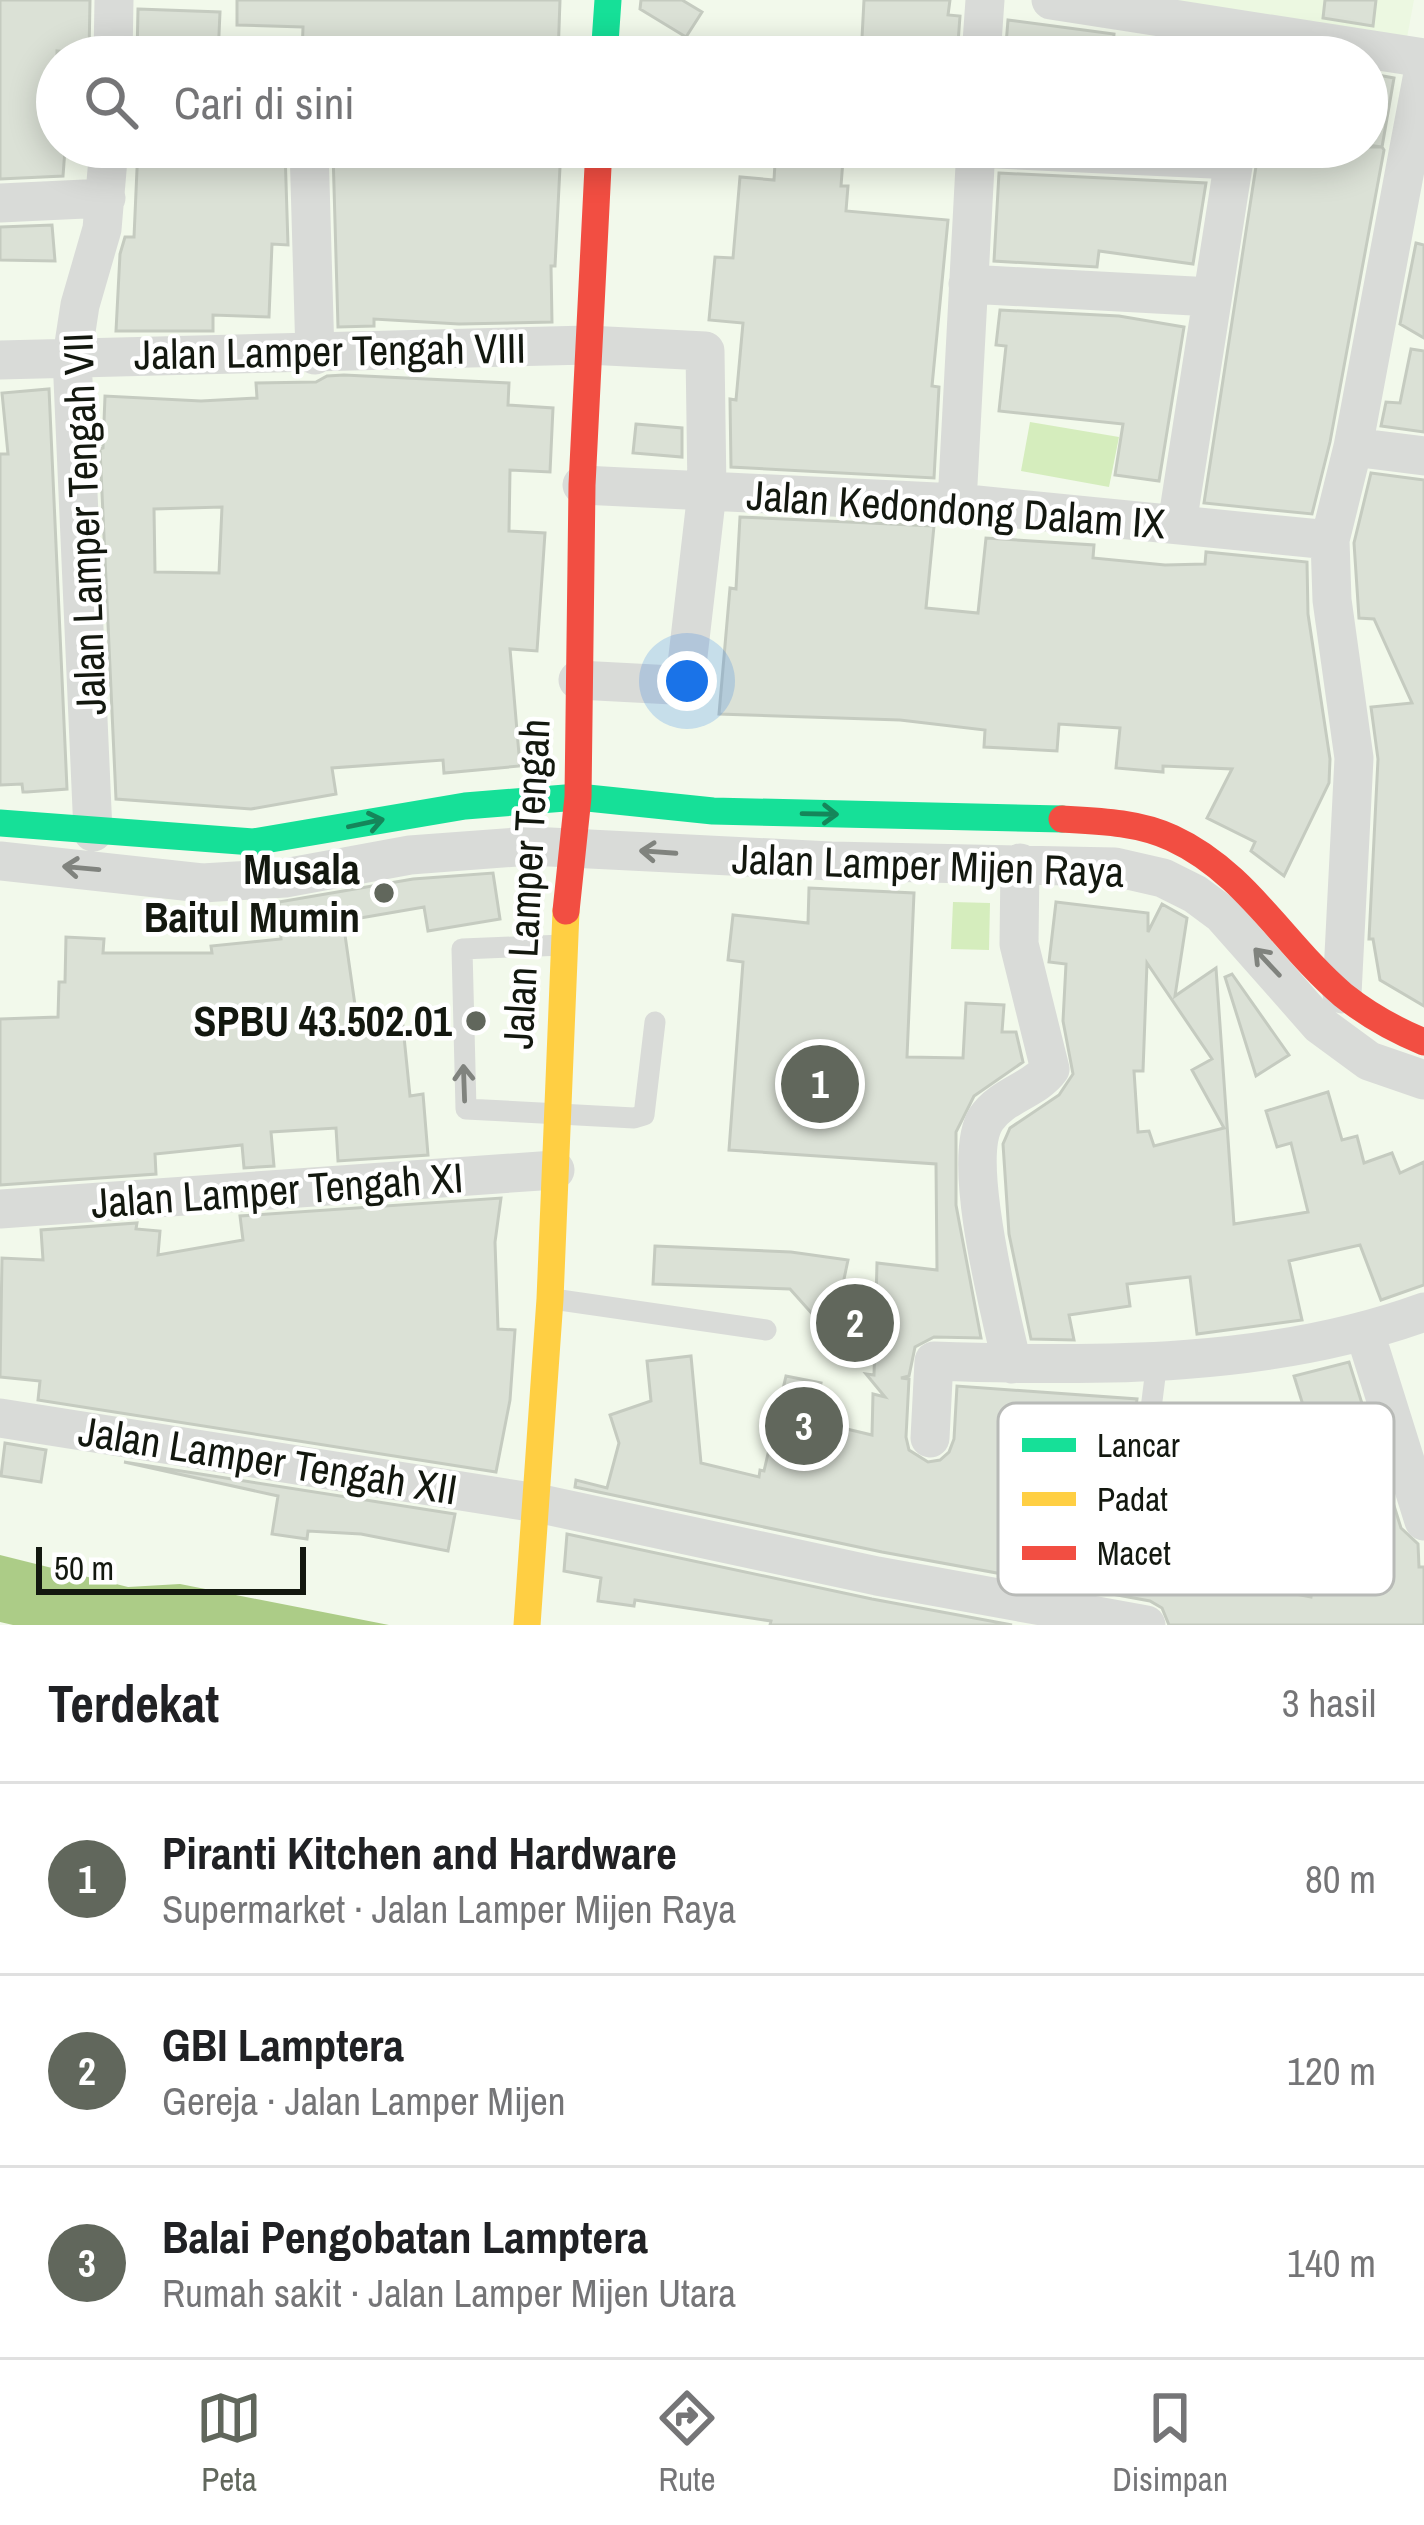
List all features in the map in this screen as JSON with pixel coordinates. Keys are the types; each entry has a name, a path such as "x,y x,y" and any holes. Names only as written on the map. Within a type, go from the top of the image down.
{"main road":[{"path":"605,36 608,0"},
{"name":"Jalan Lamper Tengah","path":"527,1625 550,1299 563,945 575,823 582,485 598,168"},
{"path":"0,823 253,842 465,806 575,823 713,811 1066,841"}],"street":[{"path":"113,36 114,0"},
{"path":"982,36 985,0"},
{"path":"1052,0 1216,36"},
{"path":"1388,55 1424,58"},
{"path":"1332,1008 1354,758 1332,600 1330,540 1411,210 1424,68"},
{"name":"Jalan Lamper Tengah VII","path":"94,832 72,357 102,229 108,168"},
{"path":"311,168 315,355"},
{"path":"958,503 975,168"},
{"path":"1177,524 1233,168"},
{"path":"0,203 106,198"},
{"path":"968,284 1212,297"},
{"name":"Jalan Lamper Tengah VIII","path":"0,360 588,345 705,351 706,492"},
{"path":"1353,447 1424,456"},
{"name":"Jalan Kedondong Dalam IX","path":"582,485 958,503 1330,540"},
{"path":"578,680 674,686 685,682 706,492"},
{"name":"Jalan Lamper Mijen Raya","path":"0,861 202,883 241,882 428,853 575,823 763,859 1020,863 1066,841 1115,867 1162,878 1196,894 1332,1008 1389,1043 1424,1080"},
{"path":"1012,1364 988,1256 977,1151 985,1120 997,1106 1050,1069 1018,944 1020,863"},
{"name":"Jalan Lamper Tengah XI","path":"0,1209 555,1170"},
{"path":"929,1438 934,1361 1157,1361 1365,1333 1424,1312"},
{"path":"1365,1333 1387,1403"},
{"name":"Jalan Lamper Tengah XII","path":"0,1418 537,1503 877,1576 1146,1625"},
{"path":"1394,1425 1424,1521"}],"lane":[{"path":"563,945 469,947 460,954 466,1109 644,1115 655,1022"},
{"path":"550,1299 766,1330"},
{"path":"1152,1403 1157,1361"}],"shaded area":[{"path":"1117,0 1414,0 1406,43 1388,40 1388,36 1359,36"},
{"path":"1030,422 1119,437 1109,487 1021,471"},
{"path":"953,902 990,903 989,950 951,949"},
{"path":"0,1555 128,1587 180,1584 389,1625 13,1625 0,1622"}],"building":[{"path":"0,0 90,0 89,36 36,36 36,168 64,168 63,176 0,179"},
{"path":"237,0 560,0 559,36 303,36 303,27 237,25"},
{"path":"641,0 682,0 702,12 684,36 640,9"},
{"path":"864,0 950,0 948,15 960,16 959,36 862,36"},
{"path":"1325,0 1376,0 1373,26 1323,18"},
{"path":"138,9 220,12 219,36 137,36"},
{"path":"1008,20 1114,34 1114,36 1007,36"},
{"path":"1388,77 1394,78 1388,112"},
{"path":"137,168 286,168 288,245 272,244 269,317 213,315 213,331 116,331 120,254 125,237 134,237"},
{"path":"333,168 560,168 555,266 551,266 552,322 374,319 374,326 338,327"},
{"path":"775,168 842,168 841,186 848,186 846,211 948,220 932,386 939,387 934,478 731,467 730,399 736,400 743,323 709,320 715,257 733,258 740,177 774,180"},
{"path":"1256,168 1381,168 1330,442 1312,514 1204,503"},
{"path":"999,173 1206,183 1193,264 1099,251 1097,267 994,261"},
{"path":"52,225 55,261 0,260 0,227"},
{"path":"1416,243 1424,245 1424,338 1400,324"},
{"path":"1000,310 1119,316 1184,327 1159,481 1115,475 1123,424 999,411 1006,346 996,345"},
{"path":"1411,349 1424,351 1424,432 1381,426 1386,402 1400,403"},
{"path":"327,376 509,383 508,405 553,408 550,472 510,470 509,531 545,533 537,651 510,649 520,766 444,773 443,760 332,768 336,794 251,809 116,799 100,449 105,396 201,401 257,398 256,383 316,382","holes":["222,507 219,573 155,572 154,509"]},
{"path":"49,389 67,789 23,792 22,784 0,785 0,454 8,454 2,393"},
{"path":"636,424 682,428 682,457 633,453"},
{"path":"1371,473 1424,480 1424,1006 1380,980 1373,939 1369,939 1378,759 1371,707 1412,703 1374,619 1359,618 1354,543"},
{"path":"740,517 934,526 926,608 978,613 986,538 1094,545 1093,558 1165,565 1205,564 1206,552 1307,562 1308,614 1330,759 1329,783 1284,876 1251,851 1255,842 1207,818 1232,769 1116,768 1120,728 1059,724 1057,751 984,747 985,730 900,720 719,714 730,588 736,589"},
{"path":"493,873 500,919 428,931 424,907 343,921 356,1012 401,1007 410,1096 423,1094 428,1155 338,1161 336,1128 271,1132 274,1166 244,1168 242,1145 155,1154 156,1174 0,1185 0,1019 58,1017 66,937 104,939 103,953 212,953 211,946 281,939 279,902 413,879"},
{"path":"809,888 914,893 907,1057 963,1058 966,1003 1004,1005 1002,1032 1016,1032 1023,1062 974,1096 956,1132 956,1205 981,1338 934,1337 915,1347 909,1376 901,1378 909,1379 909,1450 928,1462 949,1452 957,1386 1137,1399 1136,1403 998,1403 998,1573 575,1487 576,1480 607,1488 619,1443 610,1415 651,1401 647,1361 691,1356 701,1463 759,1477 786,1376 821,1383 813,1421 872,1435 873,1394 885,1397 866,1374 874,1375 877,1263 937,1270 936,1164 729,1150 743,962 728,960 733,915 808,923"},
{"path":"1056,902 1148,913 1148,932 1162,904 1187,918 1175,996 1216,968 1234,1224 1308,1212 1291,1143 1277,1147 1266,1111 1328,1092 1342,1140 1357,1136 1364,1163 1392,1153 1400,1173 1424,1162 1424,1285 1381,1300 1360,1245 1289,1261 1302,1320 1197,1334 1190,1277 1127,1284 1130,1306 1069,1315 1074,1340 1031,1339 1009,1234 1003,1144 1010,1128 1059,1095 1073,1074 1063,1021 1066,964 1049,962","holes":["1147,963 1212,1059 1192,1070 1224,1128 1154,1146 1149,1131 1138,1132 1134,1071 1143,1071"]},
{"path":"1232,974 1289,1055 1256,1076 1225,977"},
{"path":"501,1198 495,1242 498,1329 515,1330 510,1400 496,1472 38,1400 40,1381 0,1377 2,1258 43,1260 41,1230 137,1223 136,1229 160,1231 158,1255 243,1240 240,1216"},
{"path":"655,1246 791,1252 848,1260 832,1336 790,1289 653,1284"},
{"path":"1349,1362 1362,1403 1302,1403 1294,1376"},
{"path":"5,1443 46,1450 41,1482 1,1476"},
{"path":"124,1462 455,1514 448,1551 361,1534 308,1531 307,1539 272,1534 278,1496"},
{"path":"1394,1506 1401,1528 1418,1544 1419,1567 1424,1567 1424,1625 1169,1625 1162,1608 1117,1595 1394,1595"},
{"path":"567,1534 1012,1625 770,1625 771,1621 635,1600 634,1606 598,1601 601,1578 564,1571"}],"traffic: fast":[{"path":"605,36 608,0"},
{"path":"0,823 253,842 465,806 578,797 713,811 1062,819"}],"traffic: slow":[{"path":"527,1625 550,1299 566,911"}],"traffic: jam":[{"path":"566,911 578,797 582,485 598,168"},
{"path":"1062,819 1146,829 1198,852 1243,889 1343,995 1382,1022 1424,1042"}],"place":[{"name":"Musala Baitul Mumin","path":"384,893"},
{"name":"SPBU 43.502.01","path":"476,1021"},
{"name":"Piranti Kitchen and Hardware","path":"820,1084"},
{"name":"GBI Lamptera","path":"855,1323"},
{"name":"Balai Pengobatan Lamptera","path":"804,1426"}]}
